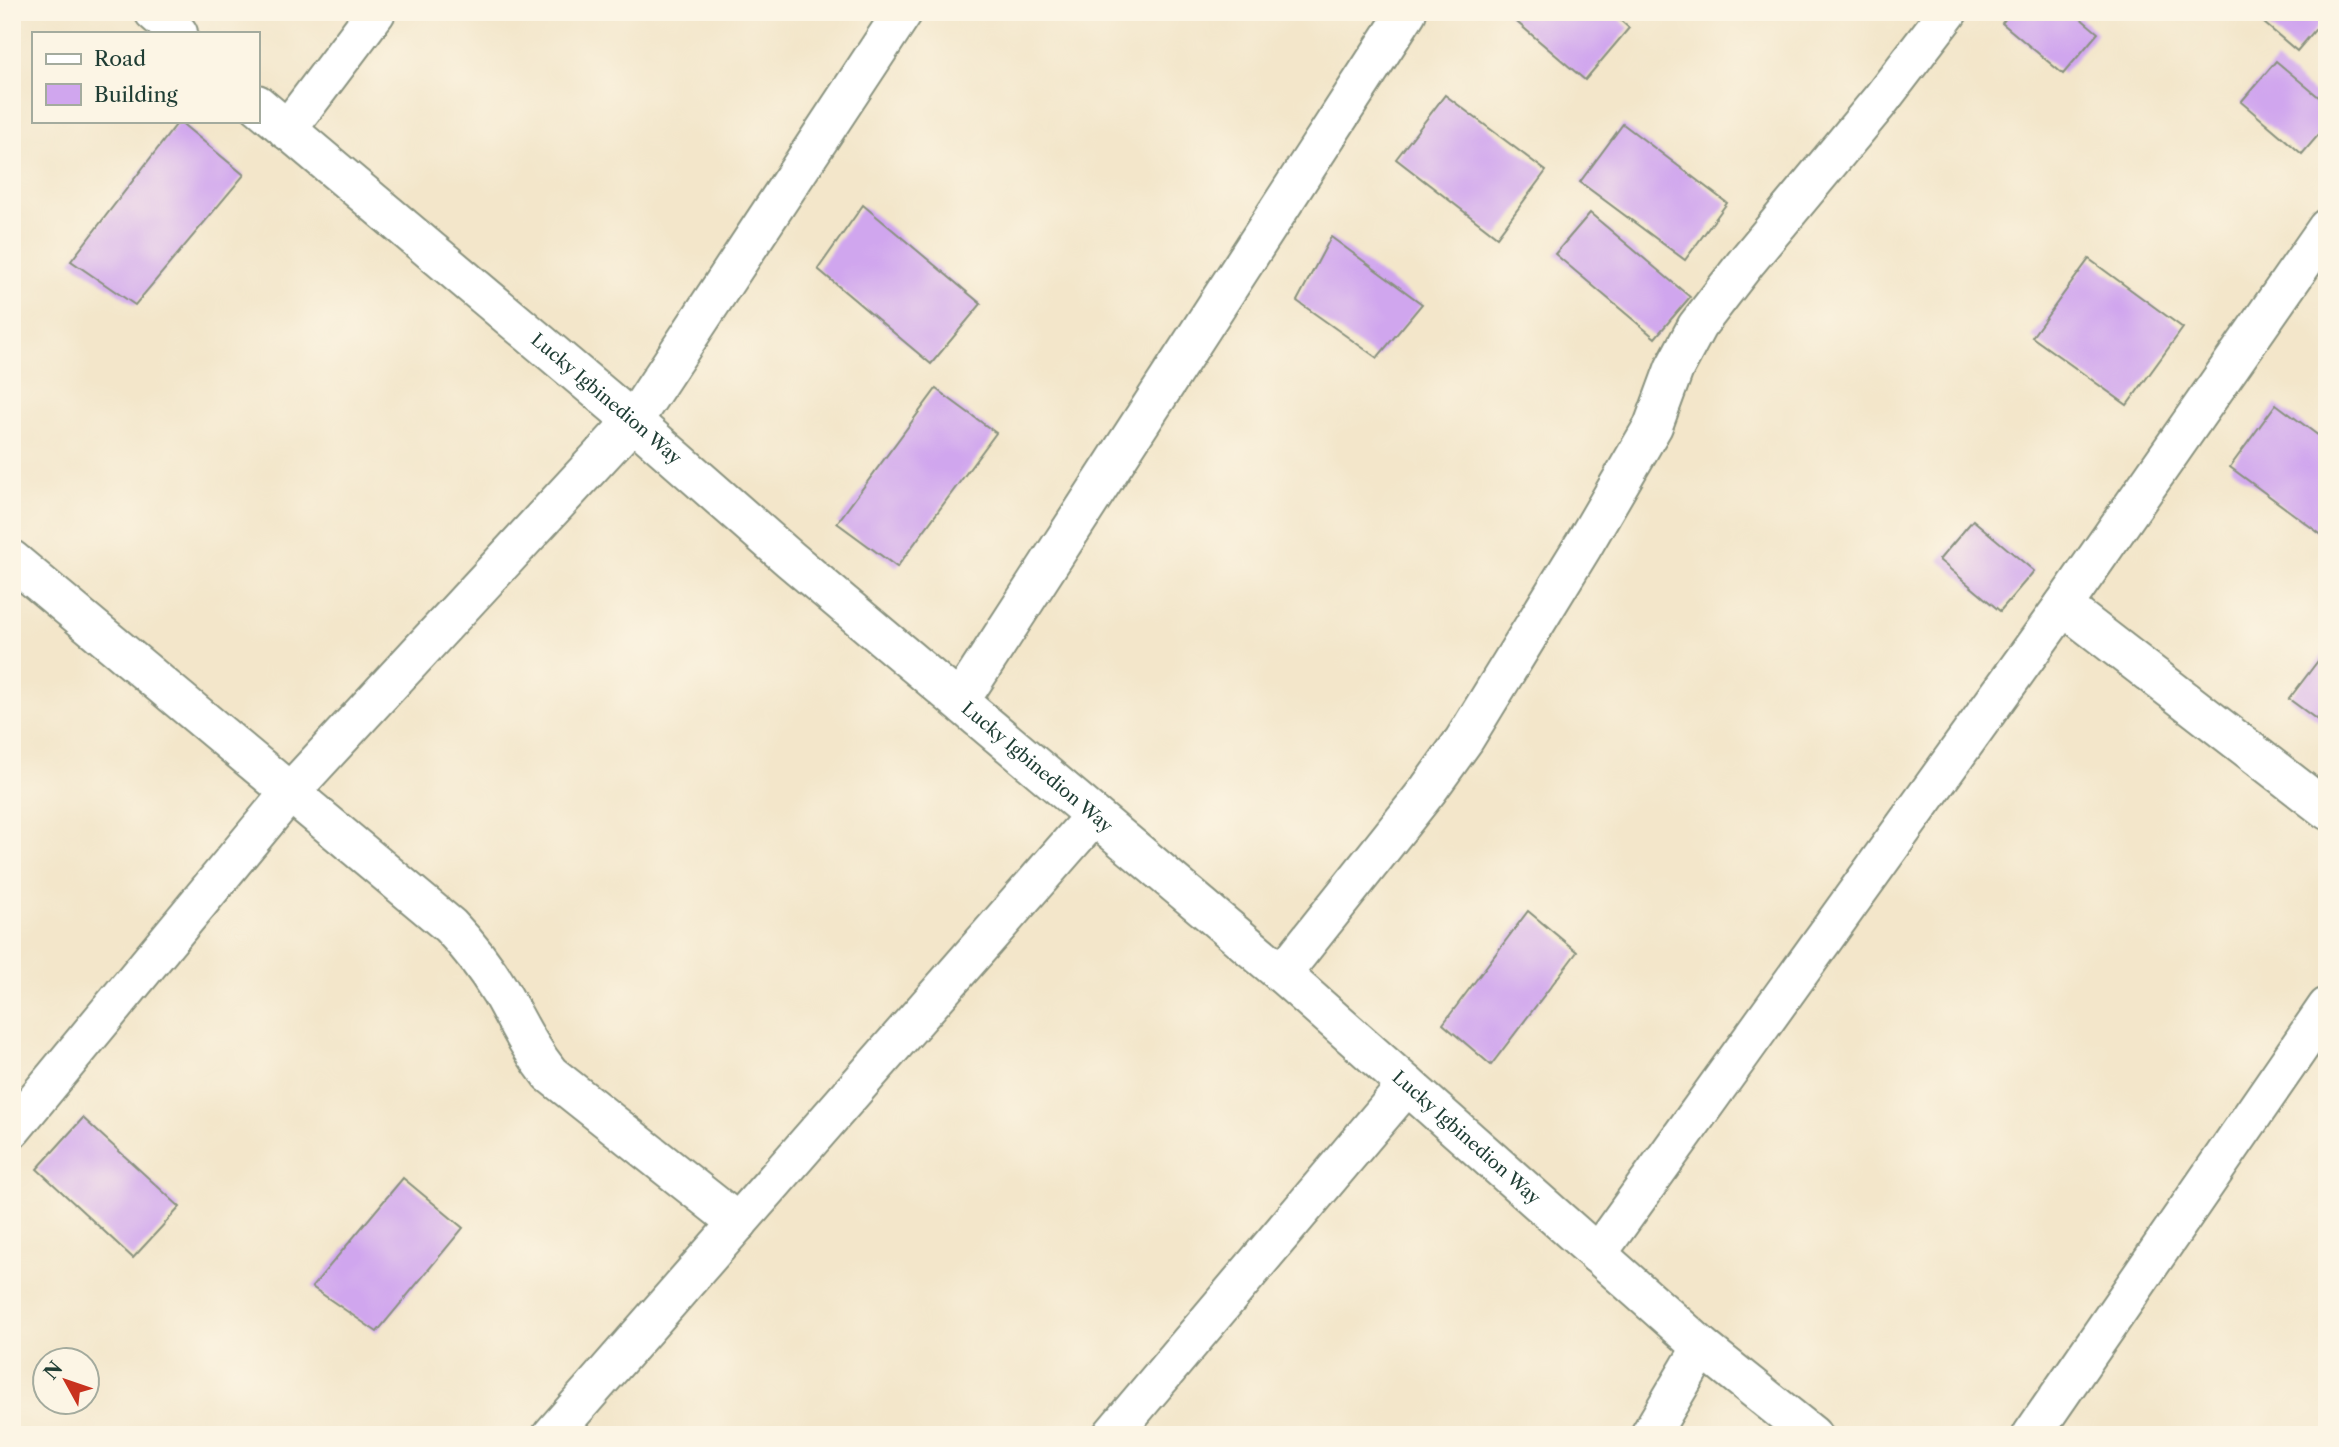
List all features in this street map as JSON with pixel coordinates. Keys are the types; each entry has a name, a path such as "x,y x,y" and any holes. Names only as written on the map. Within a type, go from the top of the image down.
{"street":[{"path":"154,12 177,32"},
{"path":"287,131 376,12"},
{"path":"12,1129 291,791 633,421 904,12"},
{"path":"960,701 1407,12"},
{"path":"1282,974 1428,790 1464,740 1653,426 1674,369 1698,326 1948,12"},
{"name":"Lucky Igbinedion Way","path":"259,106 1282,974 1702,1347 1812,1435"},
{"path":"1597,1254 2063,606 2327,228"},
{"path":"12,560 450,926 466,943 499,990 530,1050 550,1074 738,1223"},
{"path":"2063,606 2327,810"},
{"path":"552,1435 1094,816"},
{"path":"2032,1435 2327,1007"},
{"path":"1112,1435 1406,1085"},
{"path":"1650,1435 1702,1347"}],"building":[{"path":"1505,12 1611,12 1629,28 1585,80"},
{"path":"2011,12 2073,12 2098,33 2063,74 2002,23"},
{"path":"2251,12 2327,12 2327,16 2297,51"},
{"path":"2276,61 2327,104 2327,125 2302,154 2241,102"},
{"path":"1445,95 1546,171 1497,237 1396,159"},
{"path":"178,122 244,175 135,305 71,261"},
{"path":"1623,124 1727,203 1685,260 1580,182"},
{"path":"863,205 981,304 931,364 818,269"},
{"path":"1590,213 1690,297 1655,338 1555,254"},
{"path":"1331,237 1422,304 1377,358 1297,301"},
{"path":"2089,259 2183,328 2127,405 2032,337"},
{"path":"936,389 996,433 897,567 837,523"},
{"path":"2276,404 2327,442 2327,539 2230,467"},
{"path":"1973,520 2034,571 2000,611 1939,560"},
{"path":"2327,649 2327,727 2289,699"},
{"path":"1528,911 1577,952 1491,1065 1443,1024"},
{"path":"83,1118 180,1207 133,1258 37,1169"},
{"path":"403,1178 463,1228 377,1332 312,1287"}]}
